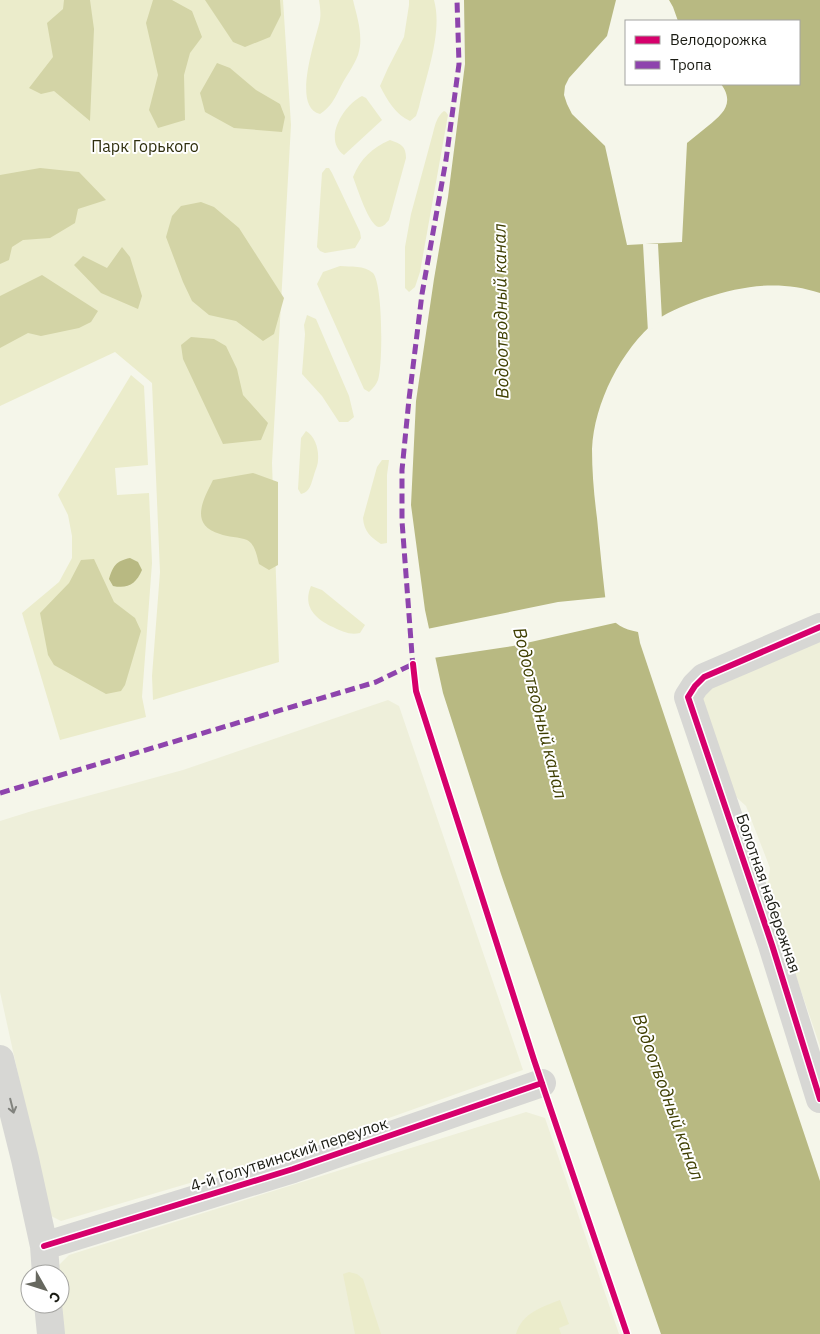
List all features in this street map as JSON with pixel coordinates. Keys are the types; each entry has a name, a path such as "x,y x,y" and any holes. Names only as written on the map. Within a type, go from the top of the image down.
{"street":[{"name":"Болотная набережная","path":"820,627 704,677 688,697 772,945 820,1099"},
{"path":"0,1059 25,1159 44,1246 45,1264"},
{"name":"4-й Голутвинский переулок","path":"44,1246 293,1169 542,1083"},
{"path":"49,1314 51,1334"}],"shaded area":[{"path":"64,0 90,0 94,29 90,121 54,91 41,94 29,88 53,57 47,23 63,9"},
{"path":"153,0 172,0 192,11 202,37 190,53 184,75 185,120 158,128 149,110 158,75 146,23"},
{"path":"205,0 280,0 281,15 270,37 245,47 233,42"},
{"path":"217,63 230,68 256,90 280,104 285,117 282,132 234,128 205,112 200,93"},
{"path":"40,168 79,172 106,200 78,209 75,223 50,238 23,240 12,247 9,260 0,264 0,175"},
{"path":"201,202 214,207 239,228 284,298 274,334 263,341 236,321 209,315 192,301 183,282 166,237 172,216 181,206"},
{"path":"122,247 130,257 142,296 138,309 101,293 74,265 83,256 107,268"},
{"path":"42,275 98,311 91,322 79,328 41,336 28,333 0,348 0,296"},
{"path":"191,337 214,339 226,346 237,369 243,395 268,423 261,440 223,444 183,359 181,345"},
{"path":"253,473 278,482 278,565 269,570 259,564 255,550 250,542 210,530 204,525 202,518 203,504 213,480"},
{"path":"94,559 114,602 135,618 141,631 125,685 121,691 106,694 54,665 48,655 40,613 69,583 81,560"},
{"path":"820,639 820,1046 767,892 770,868 746,806 734,795 698,691"},
{"path":"388,700 399,706 523,1070 288,1154 61,1221 49,1215 0,992 0,821 183,770"},
{"path":"526,1112 545,1118 619,1334 64,1334 62,1314 70,1314 70,1264 60,1264 69,1255"}],"green space":[{"name":"Парк Горького","path":"0,0 283,0 291,125 272,463 279,662 153,700 152,676 160,572 152,383 115,352 0,406"},
{"path":"319,0 353,0 360,41 360,48 354,63 332,102 320,114 312,109 307,99 306,86 320,20"},
{"path":"409,0 434,0 436,13 435,40 432,54 419,107 416,116 410,121 396,111 380,86 404,37"},
{"path":"362,96 366,98 382,120 344,155 338,148 335,132 348,107"},
{"path":"444,111 448,115 420,272 415,287 409,292 405,288 405,247 411,214 436,124"},
{"path":"390,140 402,146 406,158 389,220 384,226 379,227 375,225 367,213 353,177 368,154"},
{"path":"326,168 329,168 332,173 360,232 361,238 355,248 325,253 317,247 322,173"},
{"path":"340,266 369,270 373,273 379,292 381,325 380,372 378,380 369,392 364,389 317,284 323,272"},
{"path":"307,315 316,319 349,396 354,417 348,422 339,422 322,396 302,374 304,325"},
{"path":"131,375 144,386 148,465 115,468 117,495 149,493 152,563 142,697 146,717 60,740 22,613 59,582 72,558 72,536 68,515 58,495"},
{"path":"306,431 316,443 318,462 310,487 301,494 298,489 301,438"},
{"path":"382,460 389,460 387,475 387,543 381,544 369,534 363,518 377,467"},
{"path":"311,586 322,590 365,625 360,633 343,632 316,616 308,600"},
{"path":"349,1272 357,1274 363,1279 381,1334 355,1334 343,1274"},
{"path":"560,1300 569,1324 559,1328 561,1334 516,1334 528,1316 540,1308"}],"water":[{"name":"Водоотводный канал","path":"464,0 616,0 607,36 569,78 565,86 564,95 572,114 605,146 627,245 682,242 687,143 718,117 725,108 727,97 722,85 800,85 800,20 678,20 669,0 820,0 820,293 791,286 748,287 705,298 667,313 657,320 632,346 612,378 604,396 594,431 592,466 607,612 620,626 638,632 640,643 820,1181 820,1334 661,1334 501,874 443,693 425,610 411,505 416,401 448,197 465,64"},
{"path":"130,558 138,562 142,570 140,575 127,586 113,586 109,579 114,567 121,561"}],"pier":[{"path":"643,244 658,244 662,320 648,332"},
{"path":"608,597 610,611 619,622 513,646 433,658 427,629 558,602"}],"marked path":[{"path":"413,668 402,521 402,470 422,294 446,160 459,64 457,0"},
{"path":"0,793 376,682 413,664"}],"cycle path":[{"path":"820,627 704,677 688,697 772,945 820,1099"},
{"path":"413,664 416,691 534,1060 627,1334"},
{"path":"44,1246 293,1169 542,1083"}]}
